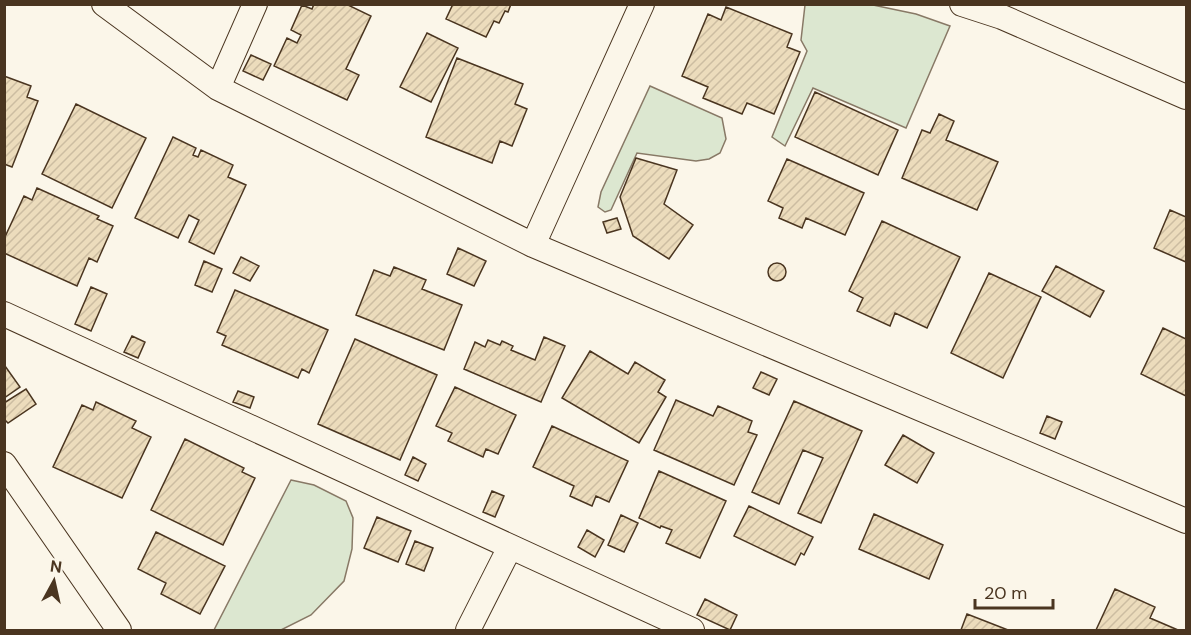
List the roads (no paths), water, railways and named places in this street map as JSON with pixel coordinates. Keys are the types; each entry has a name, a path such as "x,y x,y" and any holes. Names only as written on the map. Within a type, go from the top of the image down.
{"street":[{"path":"104,4 218,88 533,245 1186,521"},
{"path":"218,88 255,4"},
{"path":"533,245 642,4"},
{"path":"962,4 1002,17 1186,97"},
{"path":"4,314 692,630"},
{"path":"4,464 118,630"},
{"path":"468,630 510,546"}]}
